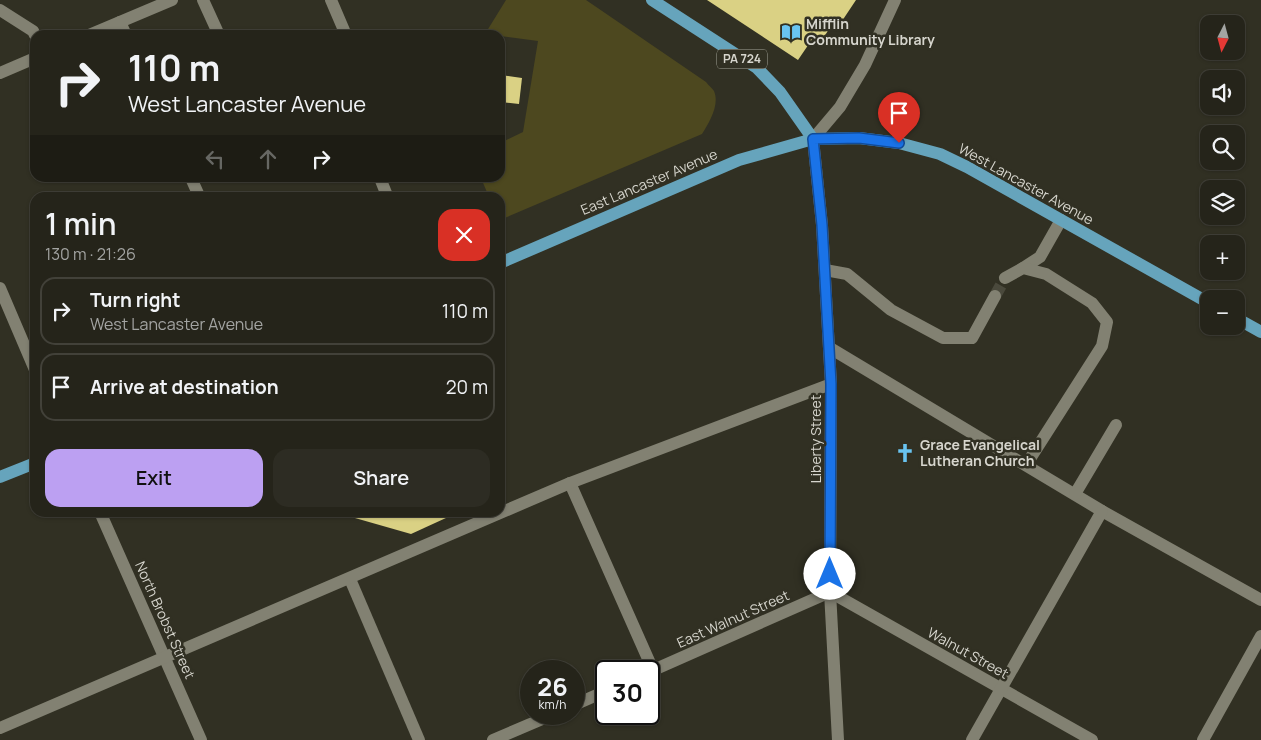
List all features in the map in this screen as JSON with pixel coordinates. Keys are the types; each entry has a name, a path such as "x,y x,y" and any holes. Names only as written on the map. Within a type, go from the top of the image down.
{"main road":[{"name":"PA 724","path":"652,0 757,68 780,92 813,139"},
{"name":"West Lancaster Avenue","path":"813,139 859,138 899,143 940,154 967,167 1200,298"},
{"name":"East Lancaster Avenue","path":"505,261 739,160 813,139"},
{"path":"1245,323 1261,332"},
{"path":"0,477 30,465"}],"street":[{"path":"101,30 172,0"},
{"path":"203,0 217,30"},
{"path":"331,0 344,30"},
{"path":"813,139 840,107 865,65 895,0"},
{"path":"0,10 31,30"},
{"path":"120,22 124,30"},
{"path":"0,73 30,60"},
{"name":"Liberty Street","path":"813,139 830,348 830,592 838,740"},
{"path":"1005,278 1040,257 1061,220"},
{"path":"1023,268 1046,274 1092,303 1107,322 1102,346 1026,465"},
{"path":"825,270 847,274 891,310 943,338 972,338 995,296"},
{"path":"0,288 30,357"},
{"path":"830,348 1102,510 1261,600"},
{"path":"505,510 831,384"},
{"path":"1075,494 1116,425"},
{"path":"570,484 646,660"},
{"path":"972,740 1102,510"},
{"name":"North Brobst Street","path":"102,517 201,740"},
{"path":"0,728 350,580 487,517"},
{"path":"350,580 419,740"},
{"name":"East Walnut Street","path":"660,667 830,592"},
{"name":"Walnut Street","path":"830,592 1092,740"},
{"path":"1203,740 1261,636"},
{"path":"493,740 528,725"}],"shaded area":[{"path":"506,0 586,0 706,82 714,91 716,102 713,114 702,134 505,218 505,192 487,192 483,182 505,182 505,141 523,132 538,41 505,37 505,30 487,30"}],"building":[{"name":"Mifflin Community Library","path":"707,0 856,0 836,30 831,26 822,40 815,35 798,60"},
{"path":"505,76 522,78 519,104 505,103"},
{"path":"355,517 448,517 411,534"}],"tunnel":[{"path":"995,296 1005,278"}],"place":[{"name":"Mifflin Community Library","path":"791,32"},
{"name":"Grace Evangelical Lutheran Church","path":"905,453"}],"route":[{"path":"830,574 830,348 822,225 813,139 859,138 899,143"}]}
